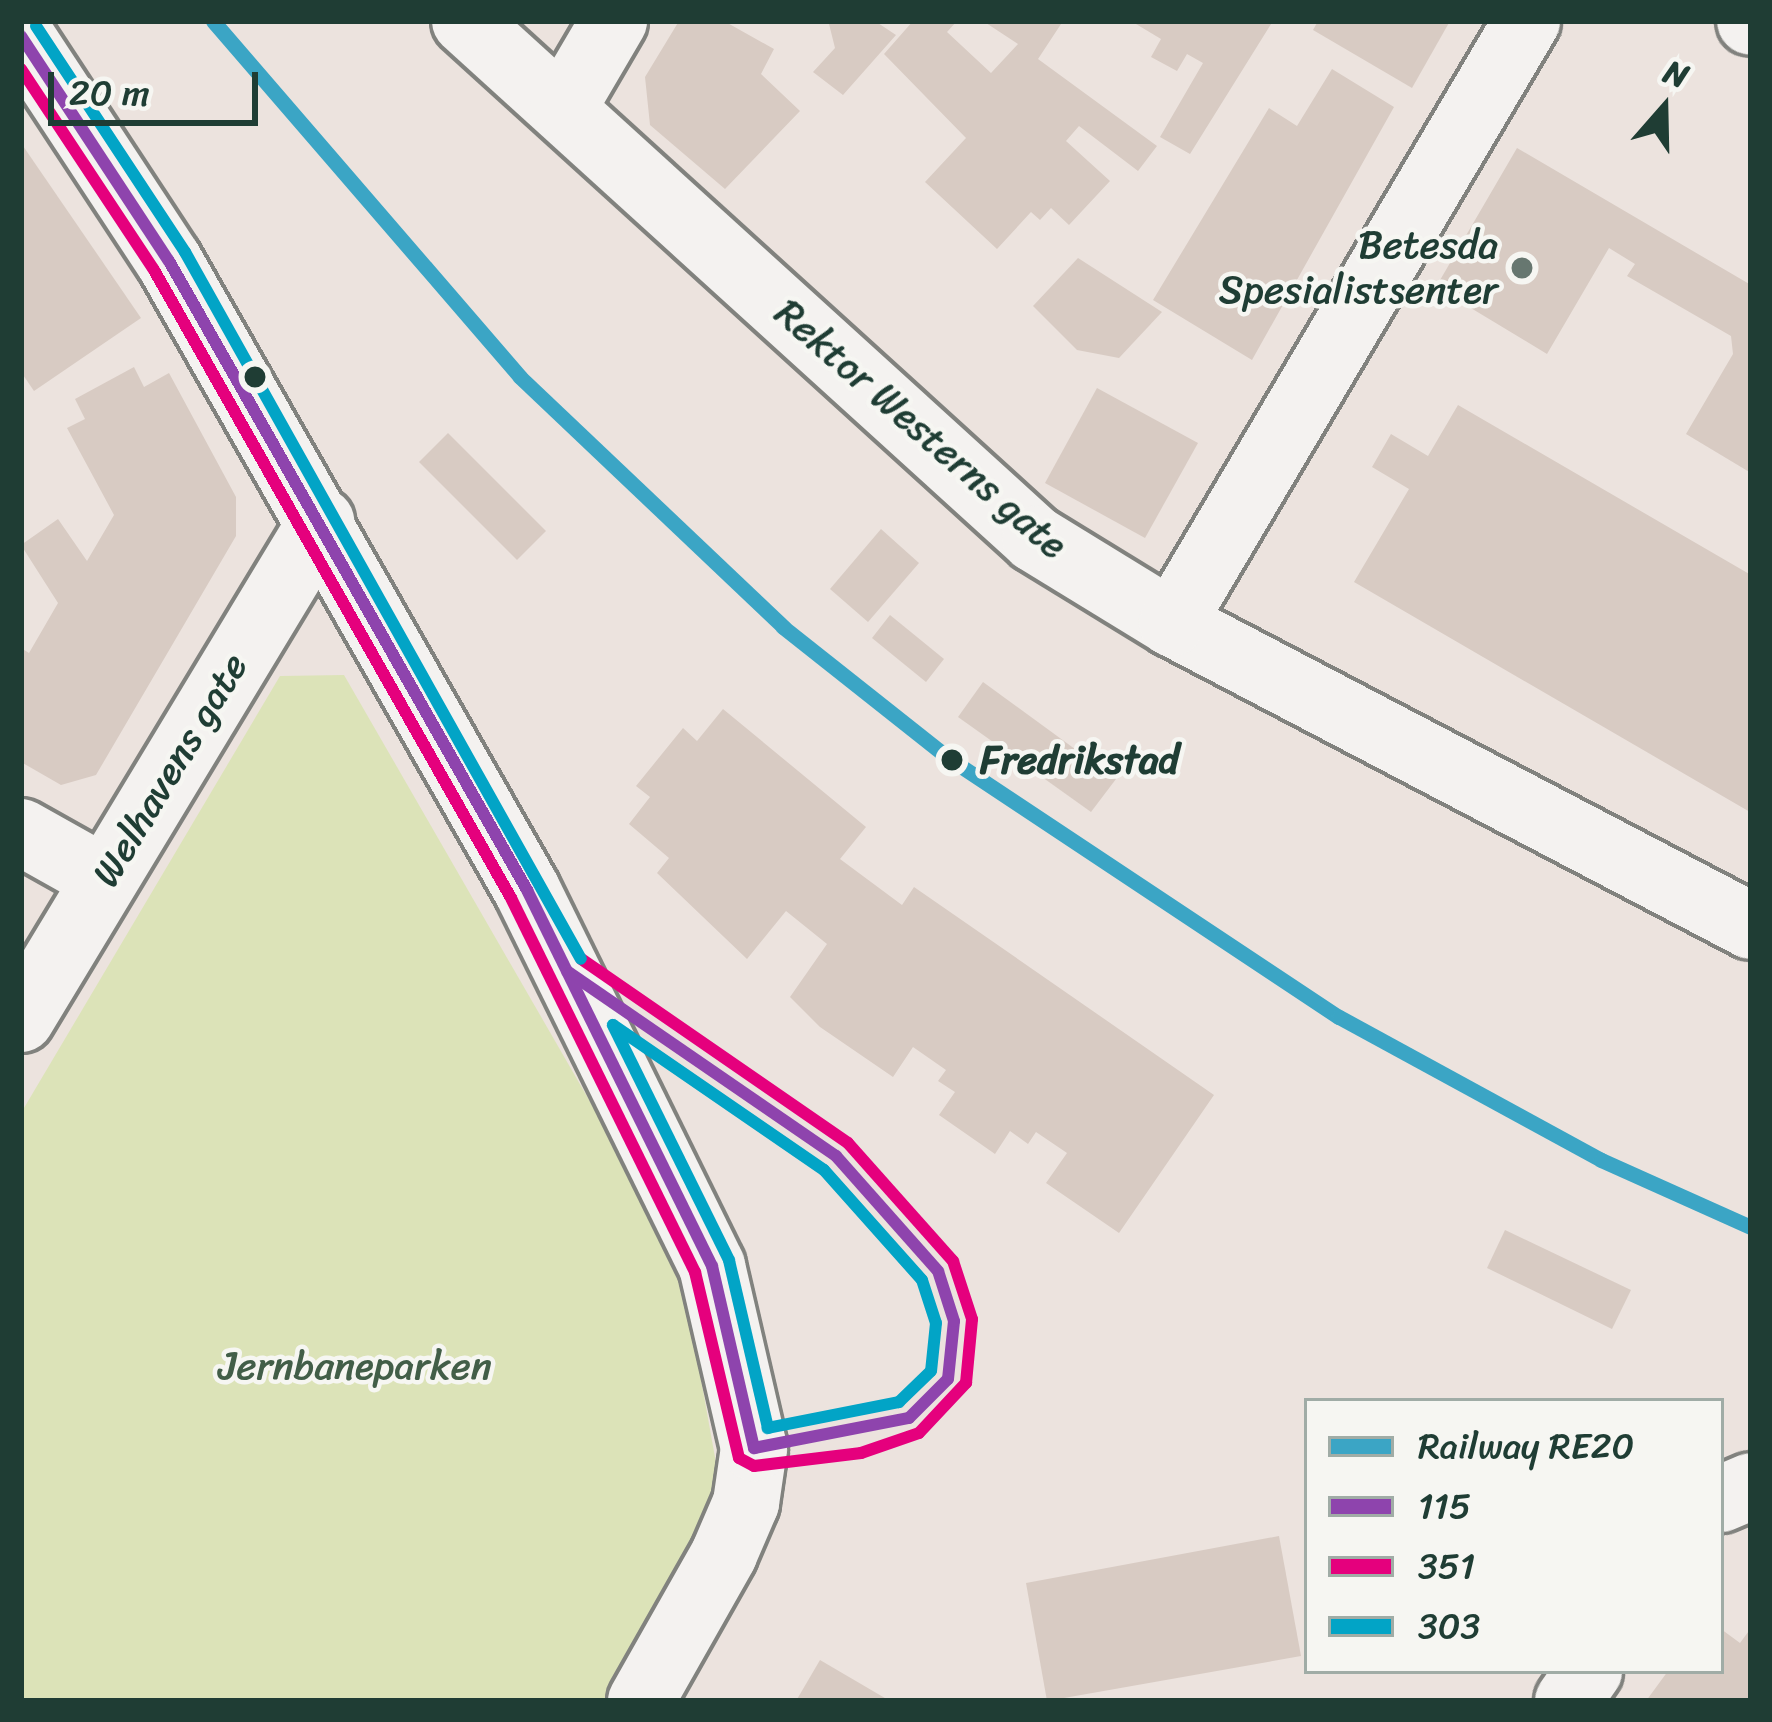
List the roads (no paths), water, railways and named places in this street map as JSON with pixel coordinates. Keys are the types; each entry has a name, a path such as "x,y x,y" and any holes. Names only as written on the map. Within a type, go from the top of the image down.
{"street":[{"name":"Rektor Westerns gate","path":"465,21 1035,539 1172,623 1751,926"},
{"path":"563,108 614,21"},
{"path":"1172,623 1527,21"},
{"path":"21,35 169,261 321,522 527,890 712,1266 754,1448 746,1502 724,1554 641,1701"},
{"name":"Welhavens gate","path":"21,1019 321,522"},
{"path":"21,832 103,878"},
{"path":"1568,1701 1587,1674"}],"rail line":[{"name":"RE20","path":"213,21 520,377 783,627 947,757 1339,1017 1601,1160 1751,1227"}],"place":[{"name":"Betesda Spesialistsenter","path":"1522,268"},
{"name":"Fredrikstad","path":"952,760"}],"park label":[{"name":"Jernbaneparken","path":"355,1366"}]}
